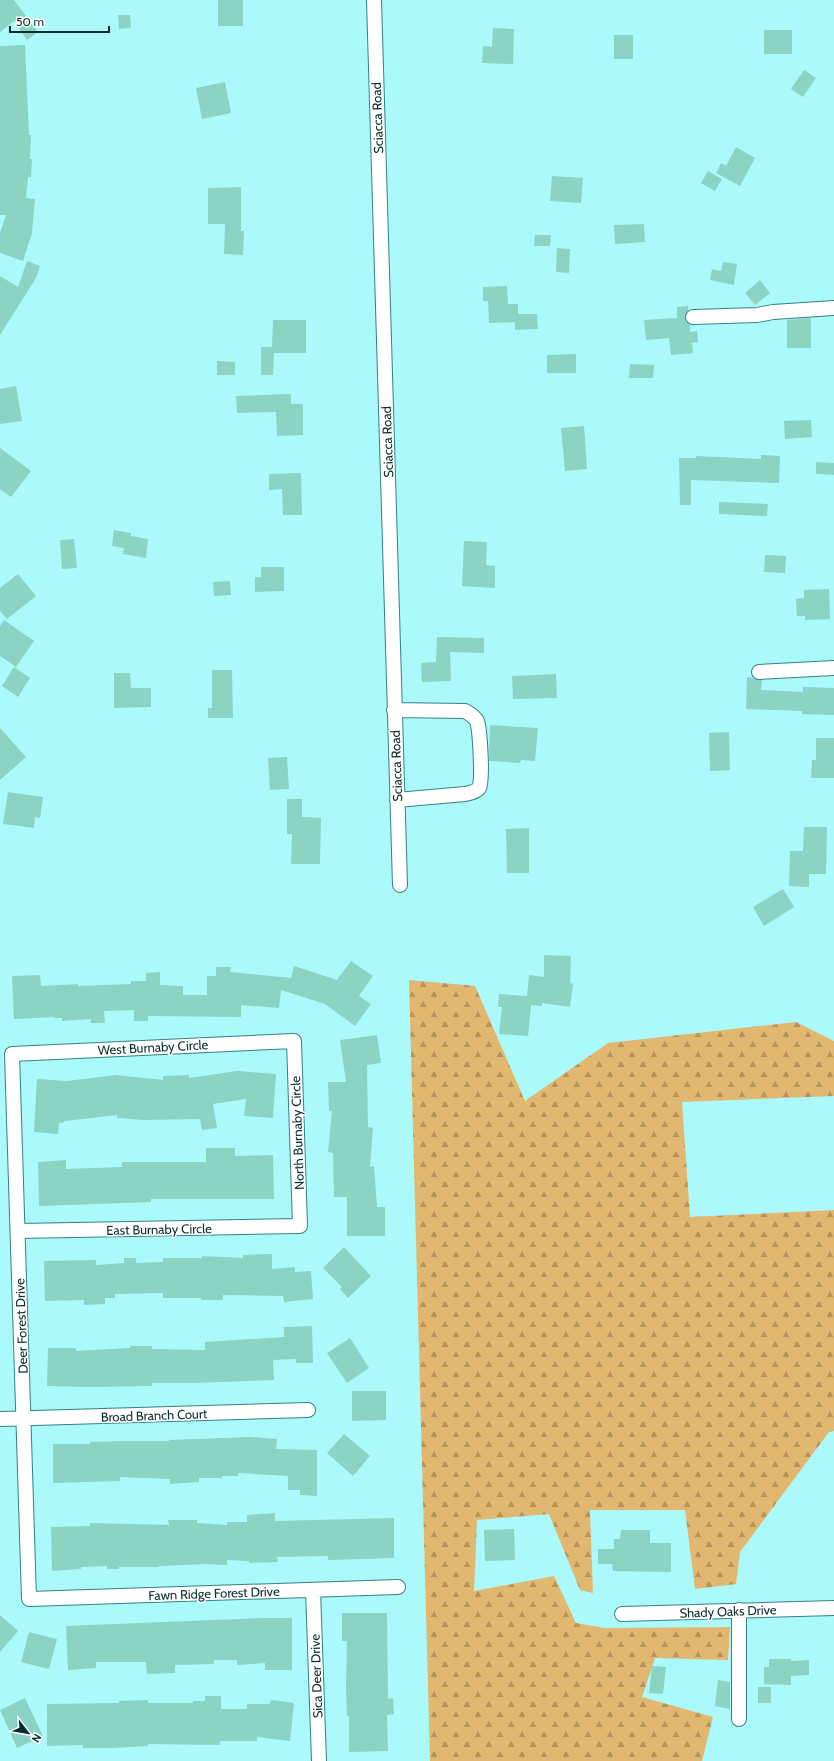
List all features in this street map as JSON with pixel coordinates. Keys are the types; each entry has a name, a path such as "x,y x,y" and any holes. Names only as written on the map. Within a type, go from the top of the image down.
{"street":[{"name":"Sciacca Road","path":"374,0 400,884"},
{"path":"693,317 757,315 786,310 834,308"},
{"path":"759,672 834,668"},
{"path":"394,710 465,711 472,715 476,720 480,749 481,779 479,787 474,792 397,800"},
{"name":"West Burnaby Circle","path":"12,1054 294,1041"},
{"name":"North Burnaby Circle","path":"294,1041 300,1226"},
{"name":"Deer Forest Drive","path":"12,1054 29,1599"},
{"name":"East Burnaby Circle","path":"18,1231 300,1226"},
{"name":"Broad Branch Court","path":"0,1419 308,1410"},
{"name":"Fawn Ridge Forest Drive","path":"29,1599 398,1587"},
{"name":"Sica Deer Drive","path":"313,1590 319,1761"},
{"name":"Shady Oaks Drive","path":"622,1614 834,1608"},
{"path":"739,1610 739,1719"}],"green space":[{"path":"409,980 475,986 525,1101 608,1043 796,1022 834,1041 834,1096 682,1102 690,1217 834,1210 834,1431 829,1432 740,1552 736,1584 695,1589 685,1510 590,1510 593,1593 580,1590 549,1514 477,1520 474,1591 554,1576 576,1623 604,1628 730,1627 728,1660 655,1658 642,1697 713,1717 702,1761 430,1761"}],"building":[{"path":"0,0 14,0 38,32 27,40 14,21 0,32"},
{"path":"218,0 243,0 243,26 218,26"},
{"path":"118,15 130,15 131,28 119,29"},
{"path":"493,28 514,29 513,64 482,63 483,46 492,47"},
{"path":"764,30 792,30 792,54 764,54"},
{"path":"614,35 633,35 633,59 614,59"},
{"path":"25,45 29,135 31,135 30,159 32,159 31,177 28,177 26,198 35,199 32,233 23,261 0,253 0,233 6,215 0,215 0,46"},
{"path":"804,70 816,78 803,97 791,89"},
{"path":"225,82 231,113 202,119 196,88"},
{"path":"736,147 755,158 740,186 716,173 721,163 726,166"},
{"path":"708,171 722,179 715,191 701,183"},
{"path":"552,176 583,178 581,203 550,201"},
{"path":"241,187 241,231 244,231 243,255 224,254 225,224 208,224 208,188"},
{"path":"644,224 645,242 615,244 614,225"},
{"path":"535,235 551,235 550,246 534,246"},
{"path":"557,248 570,249 569,273 556,272"},
{"path":"27,261 40,266 36,278 0,335 0,276 18,287"},
{"path":"723,262 737,264 734,285 710,280 712,269 721,271"},
{"path":"760,280 770,293 755,305 745,293"},
{"path":"507,286 508,304 518,304 518,314 537,314 538,329 515,330 515,322 489,323 488,301 483,301 483,287"},
{"path":"688,306 685,317 686,321 690,325 690,332 697,331 698,342 692,343 693,353 671,355 669,338 646,340 644,320 677,318 677,307"},
{"path":"811,318 811,348 787,348 787,320"},
{"path":"273,320 306,320 306,353 274,353 273,375 261,375 261,347 272,347"},
{"path":"576,354 576,373 547,373 547,355"},
{"path":"217,361 235,362 235,375 217,375"},
{"path":"630,364 654,365 653,378 629,378"},
{"path":"16,386 22,421 0,424 0,389"},
{"path":"291,394 291,404 303,404 303,435 277,436 276,412 237,413 236,396"},
{"path":"811,420 812,437 785,439 784,421"},
{"path":"584,426 587,469 565,471 561,428"},
{"path":"0,448 31,471 11,497 0,489"},
{"path":"761,455 780,456 779,483 691,480 691,505 680,505 679,458 696,458 696,456 761,459"},
{"path":"816,462 834,463 834,475 816,474"},
{"path":"301,473 302,515 283,515 282,489 269,490 269,474"},
{"path":"719,502 768,504 767,516 719,514"},
{"path":"114,530 131,533 131,536 148,539 146,558 123,554 124,548 112,546"},
{"path":"74,539 77,568 62,569 60,540"},
{"path":"464,541 487,542 486,565 495,566 495,588 462,586"},
{"path":"765,555 786,556 785,573 764,572"},
{"path":"261,567 284,567 284,591 255,592 255,577 261,577"},
{"path":"18,574 36,596 7,619 0,611 0,588"},
{"path":"230,581 231,595 214,596 213,582"},
{"path":"829,589 830,619 805,620 805,616 797,616 796,599 804,598 804,590"},
{"path":"4,620 34,641 16,667 0,656 0,626"},
{"path":"437,637 484,638 484,653 450,652 451,681 422,682 421,663 436,662"},
{"path":"14,667 30,678 18,697 2,686"},
{"path":"212,670 232,670 233,718 208,718 208,708 212,708"},
{"path":"114,673 130,673 131,688 151,688 151,707 114,708"},
{"path":"556,674 557,698 513,699 512,676"},
{"path":"747,677 762,680 761,690 803,692 803,687 834,688 834,715 802,714 802,711 746,709"},
{"path":"490,725 538,728 535,761 521,760 520,763 489,761"},
{"path":"0,728 26,757 0,780"},
{"path":"729,732 730,770 710,771 709,733"},
{"path":"816,738 834,738 834,778 811,778 812,760 816,760"},
{"path":"287,757 289,789 270,790 268,758"},
{"path":"8,792 43,797 40,818 35,817 34,828 3,824"},
{"path":"287,799 302,799 302,817 321,818 320,864 291,864 292,834 287,834"},
{"path":"804,827 827,827 826,874 809,874 809,887 789,886 790,851 803,851"},
{"path":"529,828 529,873 507,873 506,829"},
{"path":"783,889 794,907 764,926 753,907"},
{"path":"544,955 571,956 570,983 573,984 570,1007 542,1003 542,1006 531,1005 528,1036 499,1034 502,1007 498,1007 499,994 527,996 529,975 544,977"},
{"path":"351,961 373,976 359,996 371,1004 355,1026 325,1004 281,990 279,1008 241,1005 241,1017 148,1016 148,1021 134,1021 134,1010 104,1011 105,1023 91,1023 91,1019 62,1021 62,1018 54,1017 14,1019 12,976 40,975 41,986 78,984 78,986 131,984 131,981 146,981 146,973 160,972 160,985 183,986 183,995 207,995 207,976 216,976 216,967 231,967 230,972 291,978 294,966 337,980"},
{"path":"377,1035 381,1063 367,1065 368,1127 373,1128 370,1167 374,1166 377,1207 385,1207 385,1236 347,1236 347,1197 334,1197 333,1153 328,1152 332,1111 329,1111 328,1082 346,1082 340,1040"},
{"path":"237,1071 276,1074 273,1118 244,1116 246,1099 213,1104 217,1128 202,1130 200,1119 143,1120 117,1118 117,1115 64,1121 63,1123 59,1123 58,1134 34,1132 37,1079 67,1081 116,1075 163,1080 163,1076 189,1075 189,1078"},
{"path":"206,1148 235,1148 235,1156 273,1155 274,1199 151,1199 151,1202 39,1206 38,1162 66,1160 66,1169 122,1167 122,1162 206,1162"},
{"path":"344,1247 371,1276 348,1298 340,1289 342,1287 323,1268"},
{"path":"272,1254 272,1269 295,1267 295,1272 311,1271 313,1299 284,1302 283,1296 223,1295 223,1300 201,1300 201,1298 163,1298 163,1293 115,1294 115,1298 105,1298 105,1304 84,1305 84,1300 45,1301 44,1261 96,1260 96,1265 124,1263 124,1258 136,1258 136,1263 163,1262 163,1258 202,1258 202,1256 243,1258 243,1255"},
{"path":"312,1326 313,1363 296,1363 296,1359 273,1360 274,1380 152,1383 152,1386 47,1386 48,1348 76,1348 76,1351 130,1348 130,1346 152,1346 152,1349 205,1350 205,1342 284,1337 284,1327"},
{"path":"350,1338 369,1368 347,1383 327,1353"},
{"path":"352,1391 386,1391 386,1420 352,1421"},
{"path":"344,1434 370,1456 353,1476 327,1453"},
{"path":"249,1437 277,1439 276,1449 317,1450 317,1496 300,1495 300,1490 288,1490 288,1476 238,1473 238,1476 199,1478 199,1482 170,1484 170,1479 120,1477 120,1481 53,1483 53,1444 90,1444 90,1442 169,1441"},
{"path":"275,1513 275,1521 394,1518 394,1558 328,1560 328,1556 277,1557 278,1562 249,1563 249,1561 227,1560 227,1565 206,1564 159,1567 119,1567 119,1569 107,1569 107,1566 81,1567 81,1569 52,1571 51,1527 90,1526 90,1523 169,1525 168,1520 197,1520 197,1523 227,1525 227,1522 247,1522 247,1515"},
{"path":"514,1529 515,1560 485,1561 484,1530"},
{"path":"621,1530 650,1530 650,1543 671,1543 671,1572 613,1571 612,1564 598,1564 598,1549 614,1549 614,1539 620,1539"},
{"path":"342,1613 387,1613 388,1699 393,1698 394,1714 387,1715 388,1751 349,1752 349,1716 347,1716 346,1687 347,1641 342,1641"},
{"path":"0,1615 18,1631 0,1652"},
{"path":"292,1618 292,1670 265,1670 265,1663 237,1665 237,1660 214,1660 214,1664 175,1665 175,1673 147,1674 146,1662 96,1662 96,1668 68,1670 66,1626"},
{"path":"29,1632 57,1639 49,1669 21,1662"},
{"path":"769,1659 791,1659 791,1661 809,1660 809,1675 791,1676 791,1685 764,1684 764,1667 769,1667"},
{"path":"652,1666 666,1667 663,1694 649,1693"},
{"path":"718,1680 730,1682 730,1709 715,1706"},
{"path":"758,1687 771,1687 771,1703 758,1703"},
{"path":"205,1696 221,1696 221,1709 247,1709 247,1704 270,1704 271,1700 294,1703 290,1741 257,1737 257,1741 220,1741 220,1745 148,1744 148,1746 112,1748 83,1748 83,1745 47,1746 47,1704 119,1703 119,1701 148,1700 148,1703 193,1703 193,1701 205,1701"},
{"path":"25,1698 43,1736 17,1748 0,1710"}]}
